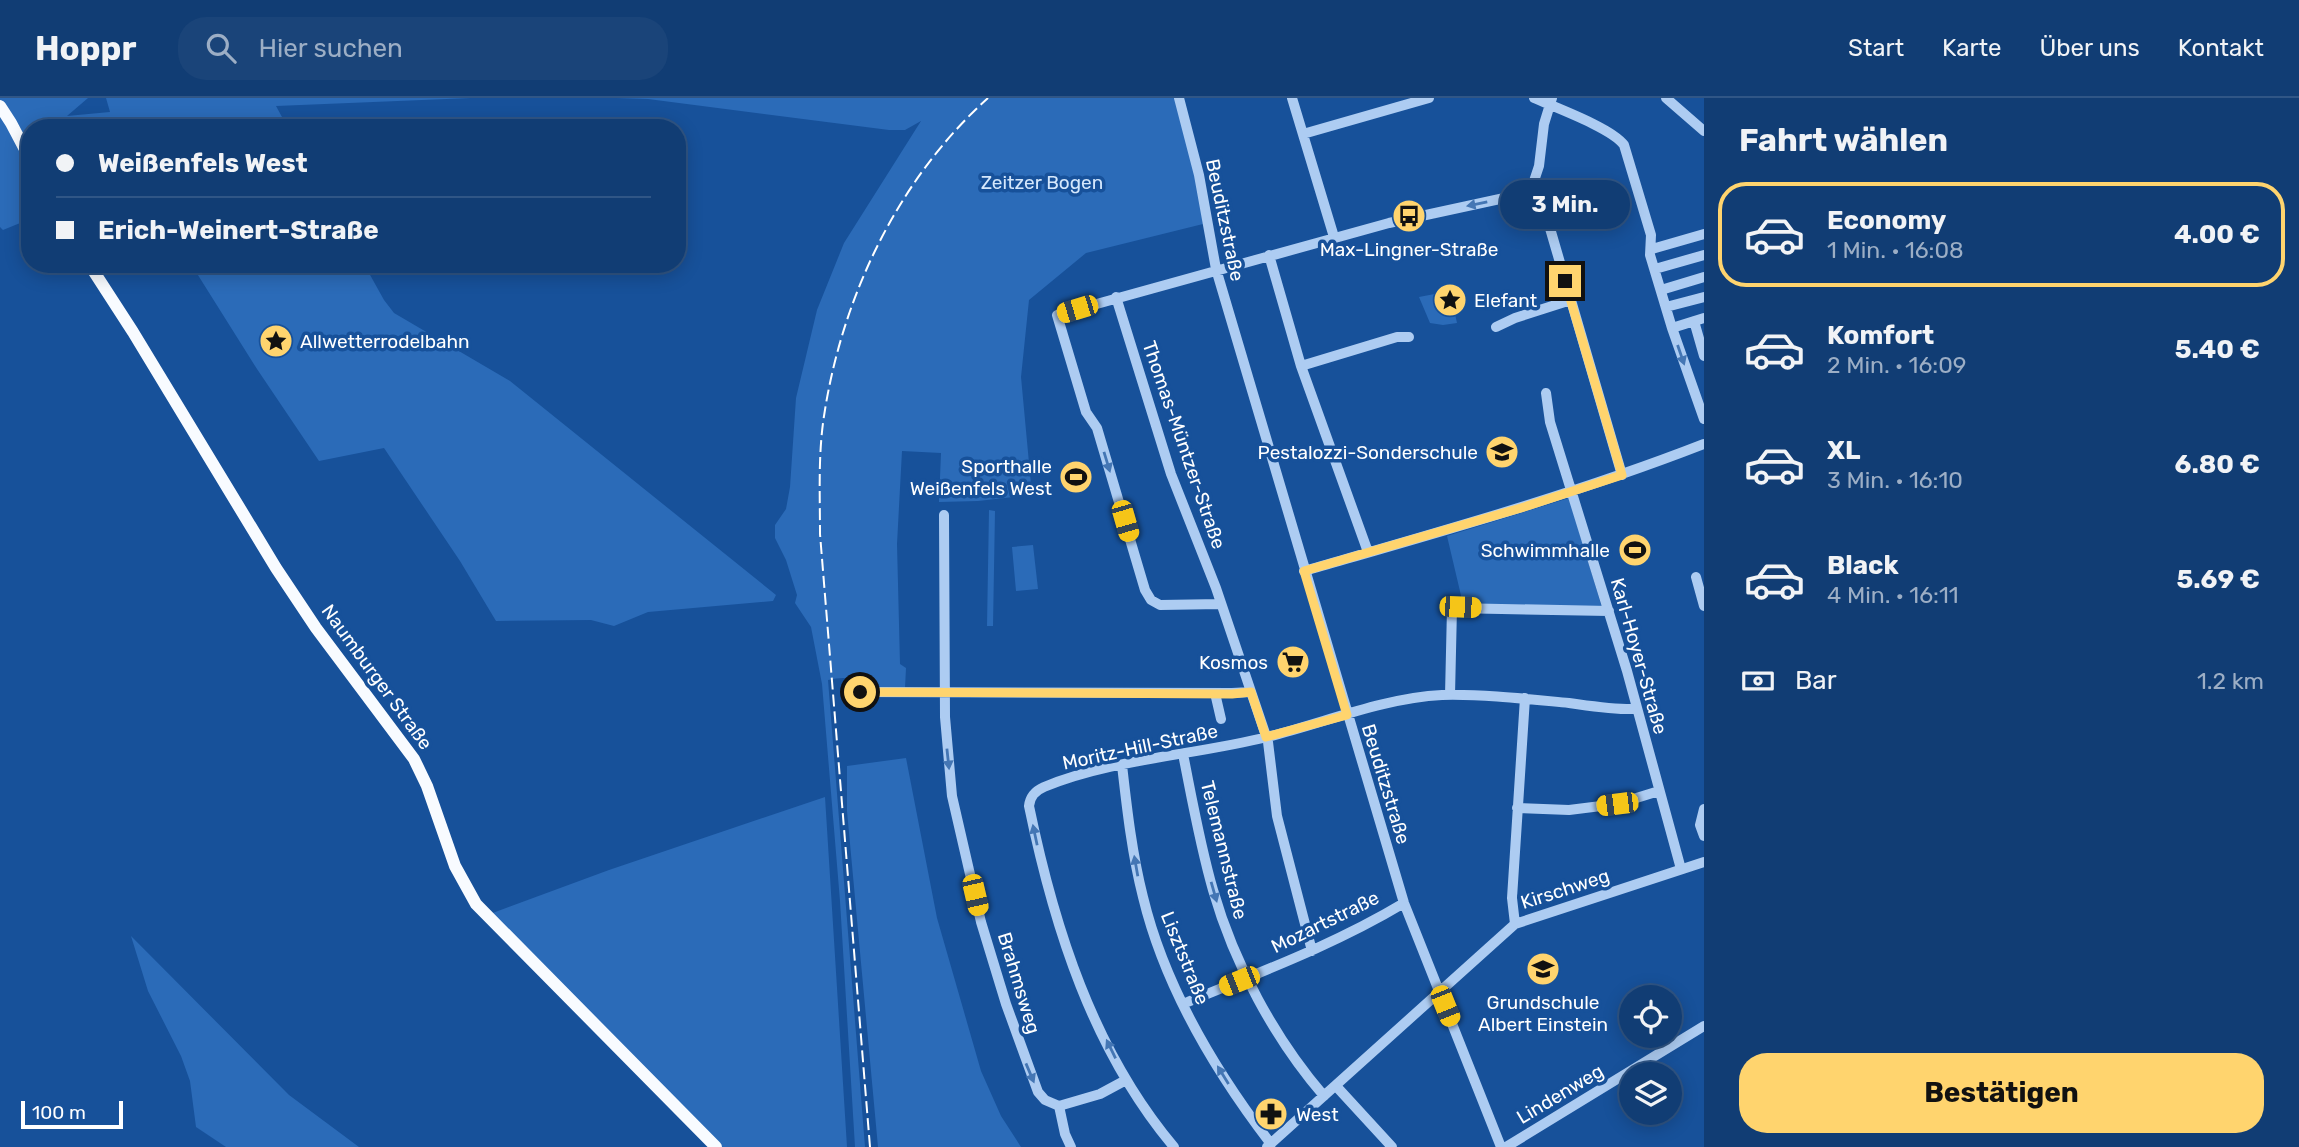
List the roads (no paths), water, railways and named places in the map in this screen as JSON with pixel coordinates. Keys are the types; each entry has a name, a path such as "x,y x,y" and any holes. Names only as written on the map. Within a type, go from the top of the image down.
{"main road":[{"path":"0,106 21,142"},
{"name":"Naumburger Straße","path":"95,273 276,568 334,653 408,749 427,786 455,866 476,904 716,1147"}],"street":[{"name":"Beuditzstraße","path":"1179,98 1199,175 1216,269 1404,903 1504,1147"},
{"path":"1292,98 1334,237"},
{"path":"1303,134 1429,98"},
{"path":"1534,98 1551,102 1616,137 1624,145 1651,234 1651,252 1672,328 1704,419"},
{"path":"1666,98 1704,131"},
{"path":"1529,196 1539,166 1544,124 1551,102"},
{"path":"1221,604 1160,605 1151,600 1145,590 1097,428 1086,412 1057,315 1334,237 1509,197 1529,196 1541,206 1547,218 1622,475"},
{"path":"1651,252 1704,234"},
{"path":"1269,255 1301,366 1368,552"},
{"path":"1655,269 1704,255"},
{"path":"1661,290 1704,277"},
{"path":"1666,307 1704,297"},
{"name":"Thomas-Müntzer-Straße","path":"1116,298 1171,474 1221,604 1266,737 1277,816 1312,951"},
{"path":"1496,327 1515,317 1571,300"},
{"path":"1672,328 1699,320 1704,356"},
{"path":"1301,366 1397,337 1409,337"},
{"name":"Karl-Hoyer-Straße","path":"1546,393 1550,422 1609,611 1681,869"},
{"path":"1304,571 1572,492 1704,444"},
{"name":"Brahmsweg","path":"944,515 947,754 953,796 981,922 1027,1068 1042,1097 1059,1106"},
{"path":"1696,577 1704,606"},
{"path":"1450,695 1452,608 1609,611"},
{"path":"860,692 1251,692"},
{"path":"1216,693 1221,719"},
{"name":"Moritz-Hill-Straße","path":"1174,1147 1126,1080 1086,997 1060,933 1044,878 1029,806 1032,795 1043,788 1122,765 1266,737 1385,703 1416,697 1450,695 1525,698 1637,709"},
{"path":"1515,924 1512,898 1525,698"},
{"name":"Telemannstraße","path":"1183,754 1212,888 1233,946 1275,1027 1324,1096"},
{"name":"Lisztstraße","path":"1122,765 1136,868 1160,952 1183,1004 1222,1074 1269,1145"},
{"path":"1517,808 1569,810 1617,804 1659,791"},
{"path":"1704,809 1700,825 1704,836"},
{"name":"Kirschweg","path":"1269,1145 1515,924 1704,862"},
{"name":"Mozartstraße","path":"1183,1004 1312,951 1404,903"},
{"name":"Lindenweg","path":"1504,1147 1704,1026"},
{"path":"1071,1147 1065,1134 1059,1106 1100,1094 1126,1080"},
{"path":"1336,1086 1392,1147"}],"railway":[{"path":"870,1147 820,534 822,431 833,371 845,328 860,284 879,243 901,203 927,165 956,130 988,98"}],"place":[{"name":"Max-Lingner-Straße","path":"1409,216"},
{"name":"Elefant","path":"1450,300"},
{"name":"Allwetterrodelbahn","path":"276,341"},
{"name":"Pestalozzi-Sonderschule","path":"1502,452"},
{"name":"Sporthalle Weißenfels West","path":"1076,477"},
{"name":"Schwimmhalle","path":"1635,550"},
{"name":"Kosmos","path":"1293,662"},
{"name":"Grundschule Albert Einstein","path":"1543,969"},
{"name":"West","path":"1271,1114"}],"park label":[{"name":"Zeitzer Bogen","path":"1042,182"}]}
